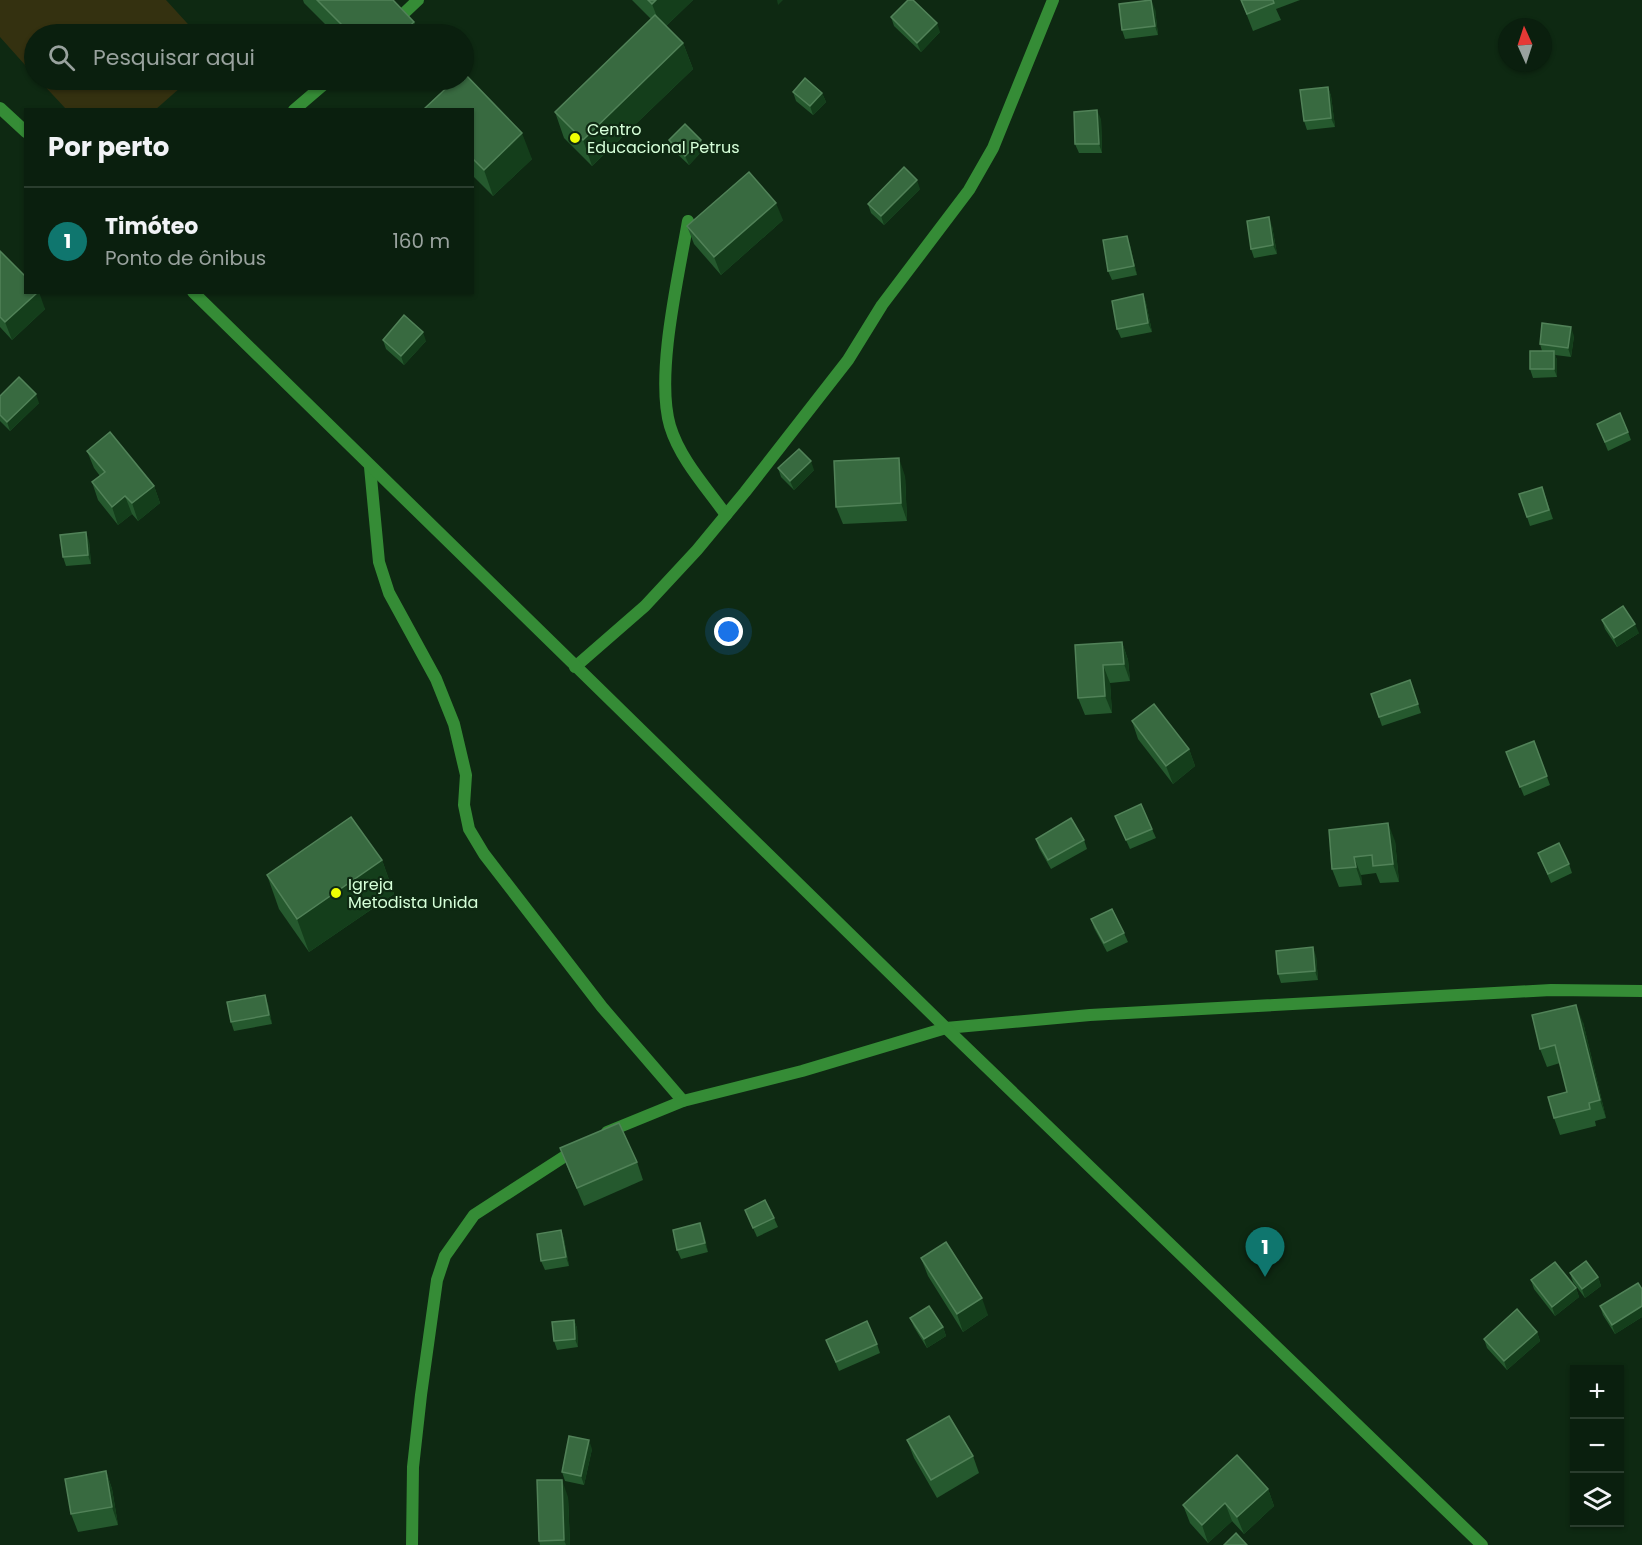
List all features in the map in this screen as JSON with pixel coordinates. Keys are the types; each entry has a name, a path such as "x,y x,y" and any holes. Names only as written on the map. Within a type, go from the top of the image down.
{"street":[{"path":"393,24 418,0"},
{"path":"574,667 645,606 726,515 848,360 882,305 969,190 993,148 1053,0"},
{"path":"296,108 317,90"},
{"path":"0,108 24,130"},
{"path":"688,220 669,333 665,392 670,426 689,465 726,515"},
{"path":"196,294 574,667 1482,1545"},
{"path":"370,467 379,562 389,593 436,679 454,724 466,775 464,805 469,829 484,854 602,1007 683,1101"},
{"path":"412,1545 412,1467 419,1405 437,1280 445,1256 474,1215 588,1142 629,1121 683,1101 802,1071 946,1028 1090,1015 1278,1007 1551,990 1642,991"}],"shaded area":[{"path":"0,0 166,0 188,24 24,24 24,64 0,37"},
{"path":"48,90 178,90 157,108 65,108"}],"building":[{"path":"317,0 393,0 414,22 412,24 341,24"},
{"path":"908,0 913,0 937,23 917,43 891,17"},
{"path":"1151,0 1155,26 1122,30 1119,4"},
{"path":"1241,0 1273,0 1274,3 1247,14"},
{"path":"655,15 683,43 583,140 555,112"},
{"path":"805,78 822,93 810,106 793,92"},
{"path":"474,83 522,133 484,170 474,160 474,108 425,108 444,90 474,90"},
{"path":"1328,87 1331,118 1304,121 1300,90"},
{"path":"1097,110 1099,144 1075,144 1074,112"},
{"path":"685,124 701,140 685,156 669,140"},
{"path":"904,167 917,180 881,216 868,204"},
{"path":"749,172 776,203 714,257 687,226"},
{"path":"1269,217 1273,245 1251,249 1247,221"},
{"path":"1127,236 1134,266 1108,271 1103,240"},
{"path":"0,251 24,275 24,294 36,294 5,322 0,317"},
{"path":"1143,294 1148,323 1117,329 1112,301"},
{"path":"404,315 423,332 401,356 383,340"},
{"path":"1542,323 1571,327 1568,348 1540,344"},
{"path":"1530,351 1554,351 1554,369 1530,369"},
{"path":"19,377 36,394 7,422 0,415 0,396"},
{"path":"1620,413 1628,432 1605,442 1597,424"},
{"path":"110,432 154,486 132,503 125,496 112,507 92,482 105,472 87,451"},
{"path":"799,449 811,461 790,481 778,468"},
{"path":"899,458 901,503 836,507 834,461"},
{"path":"1542,487 1549,510 1527,517 1519,494"},
{"path":"86,532 88,555 63,557 60,535"},
{"path":"1623,606 1635,624 1614,638 1602,620"},
{"path":"1122,642 1124,664 1103,665 1105,696 1078,698 1075,645"},
{"path":"1410,680 1418,704 1379,717 1371,694"},
{"path":"1154,704 1189,749 1166,766 1132,721"},
{"path":"1534,741 1547,776 1520,787 1506,752"},
{"path":"1141,804 1152,829 1126,840 1115,816"},
{"path":"351,817 382,860 297,919 267,875"},
{"path":"1071,818 1084,840 1048,860 1036,839"},
{"path":"1388,823 1393,864 1373,866 1372,855 1354,857 1356,867 1332,869 1329,830"},
{"path":"1559,843 1569,864 1548,874 1538,853"},
{"path":"1112,909 1124,933 1104,943 1091,919"},
{"path":"1313,947 1315,971 1278,974 1276,951"},
{"path":"265,995 269,1015 231,1022 227,1002"},
{"path":"1576,1005 1600,1100 1589,1103 1590,1109 1554,1118 1548,1097 1567,1092 1555,1045 1540,1049 1532,1015"},
{"path":"619,1123 637,1162 577,1188 560,1148"},
{"path":"765,1200 774,1218 753,1228 745,1210"},
{"path":"700,1223 705,1243 677,1250 673,1230"},
{"path":"561,1230 566,1257 541,1261 537,1234"},
{"path":"946,1242 982,1298 957,1314 921,1258"},
{"path":"1586,1261 1598,1277 1582,1289 1570,1273"},
{"path":"1555,1262 1576,1288 1552,1307 1531,1280"},
{"path":"1638,1283 1642,1289 1642,1306 1612,1325 1600,1306"},
{"path":"929,1306 943,1327 924,1339 910,1318"},
{"path":"1517,1309 1537,1332 1504,1361 1484,1339"},
{"path":"574,1320 575,1339 554,1341 552,1322"},
{"path":"867,1321 877,1344 836,1362 826,1340"},
{"path":"949,1416 973,1456 931,1480 907,1440"},
{"path":"569,1436 589,1440 581,1476 562,1472"},
{"path":"1237,1455 1268,1489 1237,1517 1225,1503 1202,1525 1183,1505"},
{"path":"106,1471 112,1507 71,1514 65,1479"},
{"path":"537,1480 562,1480 564,1540 539,1541"},
{"path":"1236,1533 1247,1545 1224,1545"}],"place":[{"name":"Centro Educacional Petrus","path":"575,138"},
{"name":"Igreja Metodista Unida","path":"336,893"},
{"name":"Timóteo","path":"1265,1277"}]}
